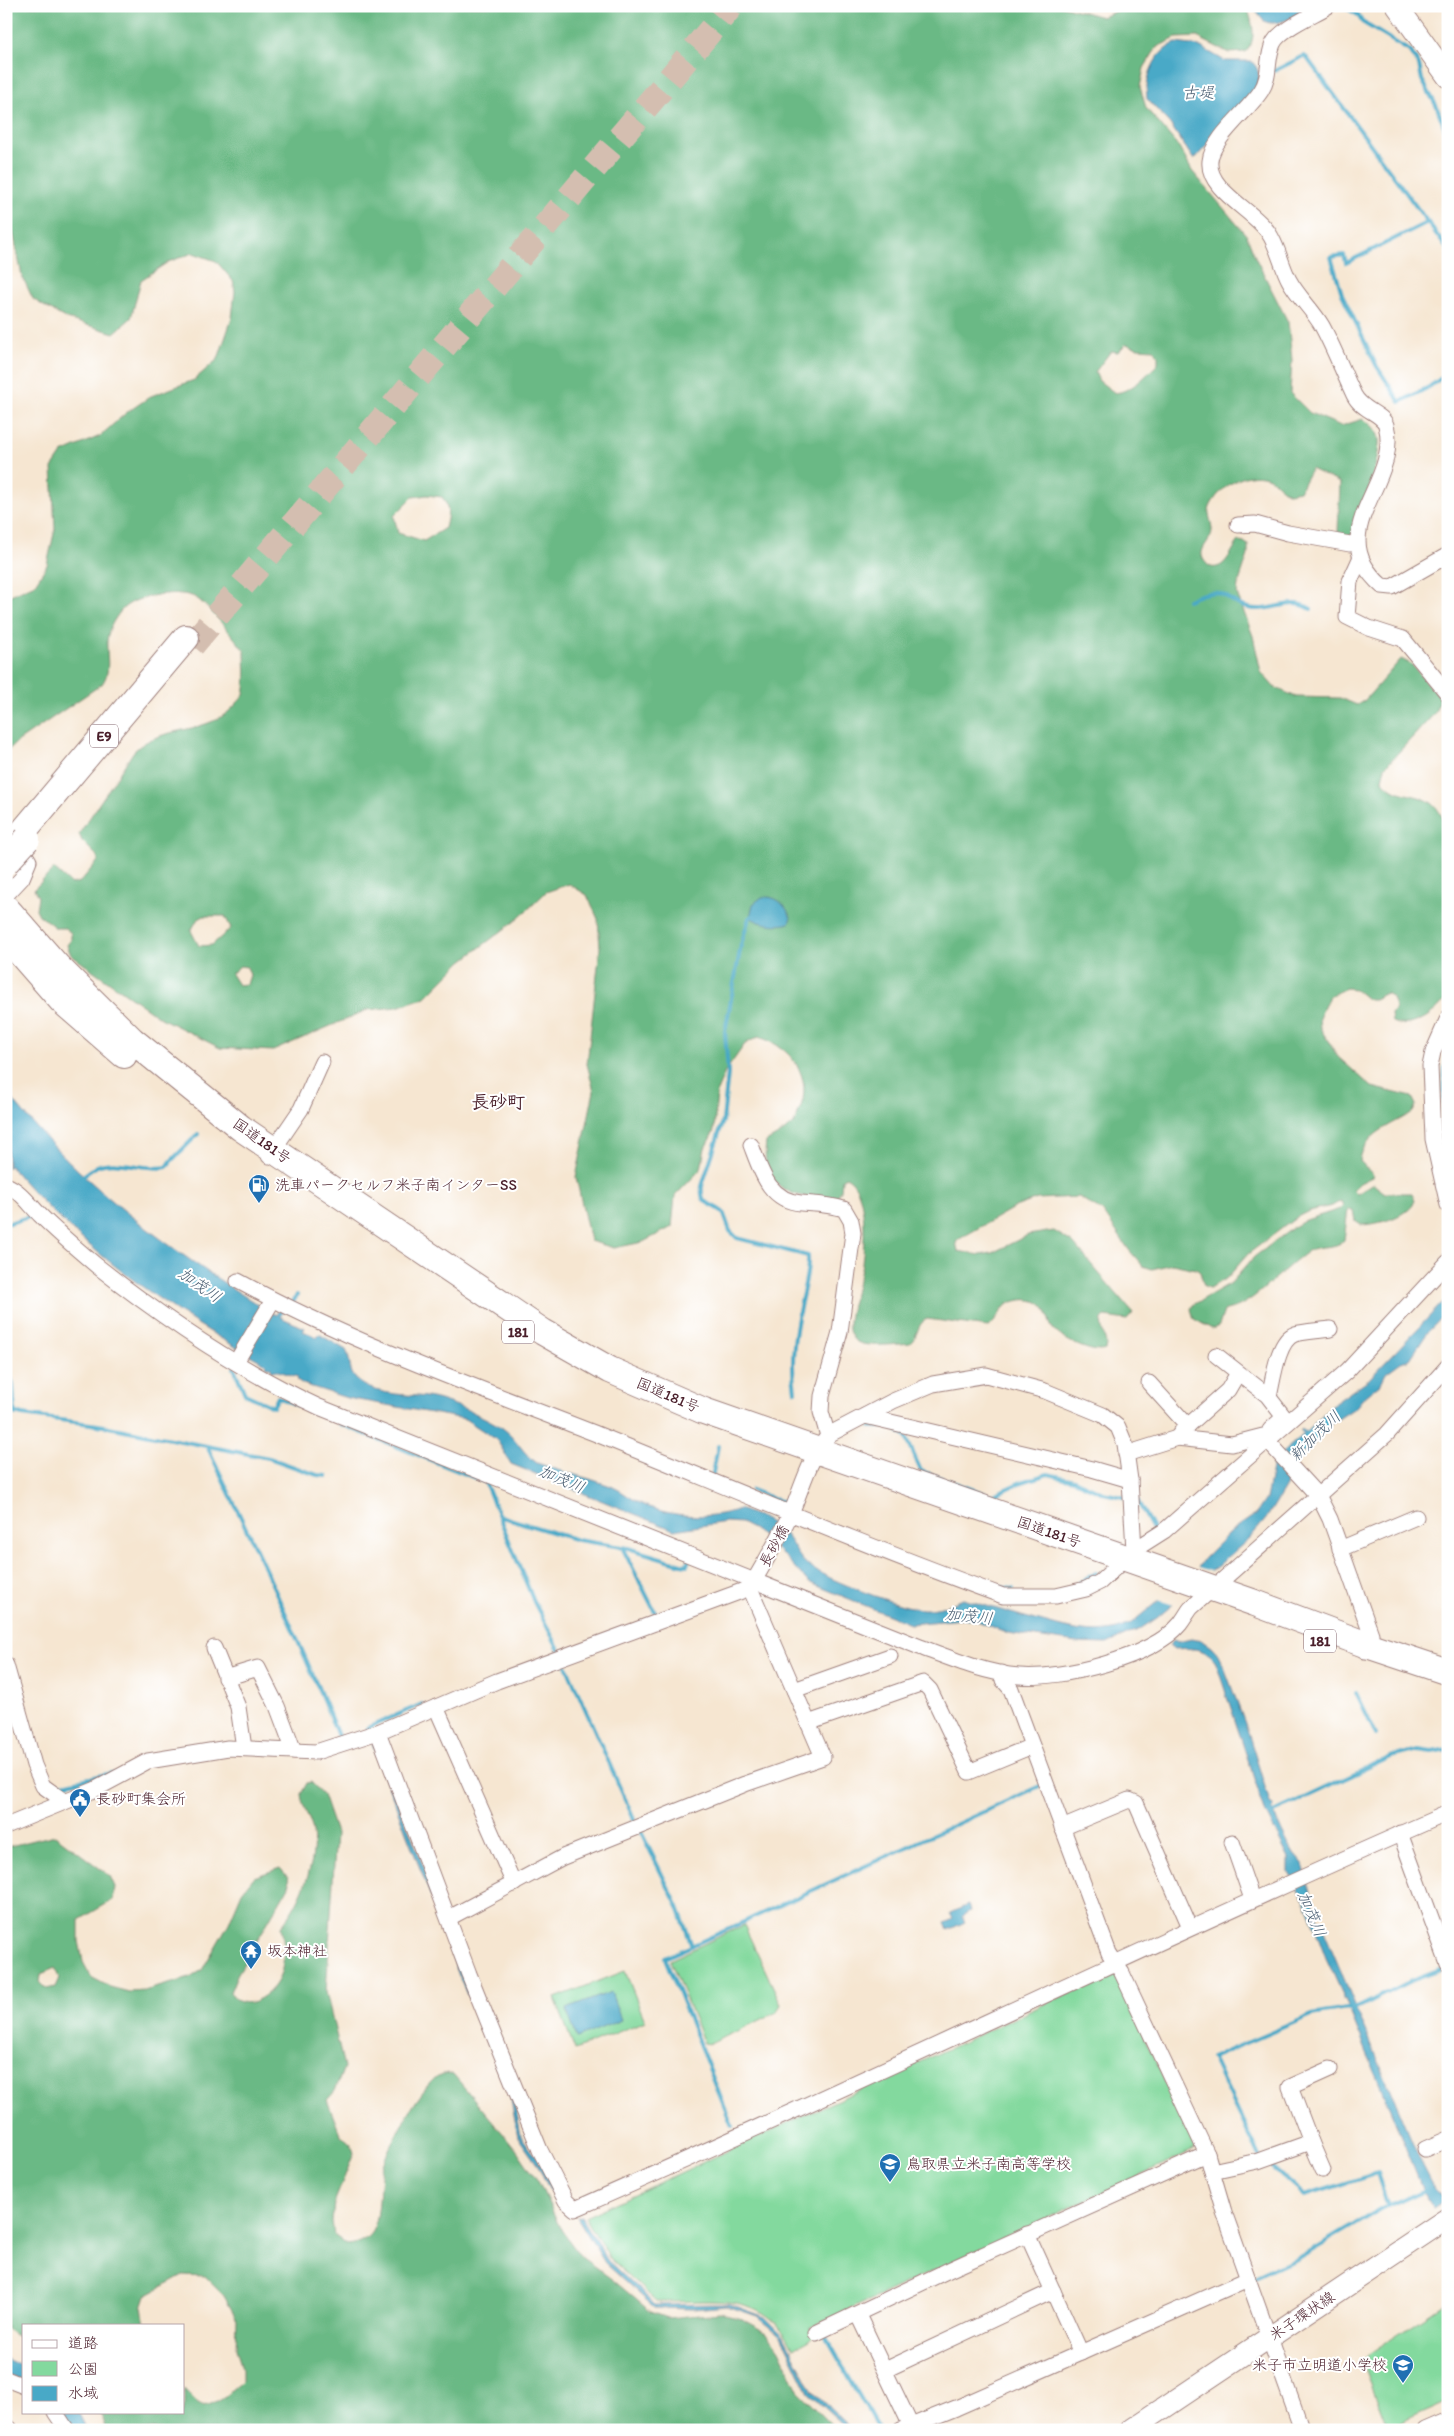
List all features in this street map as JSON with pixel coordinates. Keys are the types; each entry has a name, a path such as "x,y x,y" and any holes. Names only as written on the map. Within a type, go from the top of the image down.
{"highway":[{"name":"E9","path":"6,862 15,840 189,642"},
{"name":"国道181号","path":"6,908 58,967 132,1040 241,1128 270,1154"},
{"name":"国道181号","path":"6,937 62,1001 126,1057 206,1117 270,1154 511,1327 575,1368 686,1419 819,1450 1123,1560 1202,1594 1365,1651 1448,1685"},
{"name":"国道181号","path":"1365,1651 1448,1672"}],"main road":[{"path":"1397,6 1448,77"},
{"name":"米子環状線","path":"1131,2430 1448,2218"}],"street":[{"path":"1328,6 1285,31 1276,39 1272,47 1267,80 1262,91 1220,140 1211,154 1210,172 1221,188 1268,231 1289,281 1322,327 1359,404 1381,418 1386,426 1387,443 1384,460 1356,542 1360,559 1371,576 1386,588 1392,587 1448,555"},
{"path":"1238,525 1255,524 1288,533 1350,544 1356,542"},
{"path":"1360,559 1350,581 1348,618 1369,628 1403,639 1448,694"},
{"path":"6,895 22,878 29,861 15,840"},
{"path":"1448,1018 1433,1052 1430,1066 1433,1139 1448,1205"},
{"path":"270,1154 301,1109 322,1062"},
{"path":"751,1145 762,1174 770,1188 778,1196 798,1203 825,1204 844,1209 853,1232 840,1332 822,1396 819,1450"},
{"path":"6,1185 18,1192 41,1216 95,1264 151,1308 203,1343 237,1359 243,1369 272,1385 319,1407 754,1581 952,1659 1002,1673 1040,1677 1087,1670 1143,1649 1169,1633 1180,1625 1202,1594 1387,1434 1448,1366"},
{"path":"238,1281 270,1305 692,1473 789,1516 1003,1596 1056,1596 1100,1582 1123,1560 1164,1531 1347,1371 1448,1262"},
{"path":"237,1359 270,1305"},
{"path":"1269,1397 1281,1348 1288,1338 1295,1334 1330,1329"},
{"path":"1216,1355 1269,1397 1284,1416 1268,1441"},
{"path":"1177,1438 1228,1390 1238,1373"},
{"path":"819,1450 865,1416 933,1384 975,1376 994,1376 1045,1391 1102,1415 1118,1427 1124,1444 1130,1480 1132,1543 1123,1560"},
{"path":"1150,1382 1188,1426"},
{"path":"865,1416 1092,1469 1130,1480"},
{"path":"1126,1454 1177,1438 1232,1444 1268,1441"},
{"path":"1268,1441 1317,1495 1330,1519 1371,1634 1365,1651"},
{"name":"長砂橋","path":"754,1581 789,1516 819,1450"},
{"path":"1340,1549 1416,1517"},
{"path":"449,1918 563,1857 745,1784 823,1757 794,1690 754,1581"},
{"path":"6,1826 94,1790 148,1762 228,1748 316,1752 378,1732 497,1681 754,1581"},
{"path":"214,1648 238,1707 244,1748"},
{"path":"794,1690 890,1656"},
{"path":"6,1665 34,1765 43,1786 64,1801"},
{"path":"225,1678 258,1668 277,1706 294,1751"},
{"path":"1002,1673 1003,1680 1011,1689 1102,1935 1207,2154 1248,2279 1302,2430"},
{"path":"808,1723 923,1683 930,1690 969,1772 1032,1746"},
{"path":"436,1707 514,1884"},
{"path":"378,1732 469,1974 513,2078 540,2150 566,2202 575,2209 717,2147 1252,1898 1448,1812"},
{"path":"1062,1828 1129,1800 1136,1802 1190,1927"},
{"path":"1400,1833 1448,1964"},
{"path":"1232,1842 1252,1898"},
{"path":"1323,2170 1290,2087 1330,2069"},
{"path":"1425,2148 1448,2139"},
{"path":"1212,2171 1258,2161 1311,2142"},
{"path":"816,2334 1027,2234 1207,2154"},
{"path":"1027,2234 1081,2353"},
{"path":"858,2315 885,2370 906,2428 956,2408 1248,2279"},
{"path":"885,2370 1053,2290"},
{"path":"6,2379 22,2385"},
{"path":"56,2414 67,2430"},
{"path":"1425,2430 1448,2420"},
{"path":"6,2426 10,2430"}],"green space":[{"path":"6,6 1062,6 1102,17 1129,6 1247,6 1253,36 1250,47 1246,52 1229,53 1197,37 1176,38 1157,47 1144,68 1140,87 1146,108 1179,147 1192,171 1247,236 1256,259 1288,322 1292,360 1290,393 1310,413 1341,426 1363,419 1376,430 1379,448 1369,490 1350,538 1340,536 1338,532 1340,483 1311,469 1299,491 1289,493 1270,478 1259,475 1250,476 1242,478 1226,487 1214,500 1209,513 1211,535 1202,551 1202,555 1209,566 1217,567 1227,560 1239,541 1248,545 1248,555 1237,594 1253,636 1261,672 1274,687 1296,697 1340,698 1357,705 1365,700 1401,659 1411,664 1440,697 1434,714 1385,767 1382,779 1394,790 1421,798 1434,805 1448,830 1448,995 1438,1008 1424,1018 1408,1024 1400,1024 1392,1022 1391,1014 1395,1009 1393,999 1388,994 1386,993 1374,999 1367,999 1355,989 1346,988 1329,996 1319,1018 1320,1028 1338,1057 1372,1087 1412,1097 1416,1105 1413,1112 1380,1131 1367,1143 1362,1151 1360,1161 1374,1176 1358,1184 1353,1190 1357,1194 1373,1184 1385,1193 1412,1193 1415,1201 1411,1207 1391,1219 1361,1225 1355,1221 1353,1210 1348,1209 1344,1240 1336,1245 1308,1251 1245,1303 1224,1311 1219,1326 1212,1329 1194,1319 1191,1309 1193,1305 1231,1283 1254,1257 1294,1227 1306,1220 1340,1209 1343,1206 1341,1201 1332,1206 1309,1211 1297,1217 1248,1254 1227,1278 1210,1288 1204,1286 1200,1272 1196,1269 1172,1264 1152,1269 1143,1266 1129,1250 1103,1212 1079,1197 1037,1199 1015,1207 961,1238 956,1242 958,1251 980,1255 992,1253 1028,1235 1054,1231 1073,1243 1133,1313 1127,1320 1105,1317 1102,1320 1101,1324 1106,1343 1105,1350 1085,1348 1057,1333 1052,1327 1043,1307 1036,1301 1031,1300 1008,1304 988,1327 927,1319 923,1321 910,1343 862,1344 854,1340 849,1330 849,1323 862,1263 864,1229 862,1203 853,1183 846,1177 842,1179 841,1190 837,1197 808,1197 784,1189 775,1181 769,1171 765,1158 766,1142 786,1130 794,1122 803,1099 804,1087 801,1075 789,1055 770,1041 758,1037 745,1044 725,1072 717,1091 714,1131 705,1148 701,1169 675,1196 672,1227 643,1242 614,1248 590,1241 576,1177 594,1091 587,1064 600,948 598,919 587,895 569,884 546,892 519,918 462,961 426,997 397,1007 367,1010 273,1051 220,1048 159,1017 71,955 67,945 71,940 71,933 65,928 56,928 39,915 36,909 38,897 34,889 54,869 71,884 80,882 98,861 98,857 82,841 79,834 134,751 146,742 159,736 200,726 226,714 244,694 246,678 245,651 211,612 193,596 164,594 135,601 122,610 111,627 107,641 108,666 102,684 17,742 6,752 6,597 35,584 47,565 55,529 52,468 62,453 100,436 126,413 151,396 194,380 218,359 232,318 235,291 233,281 216,261 193,253 168,262 141,280 131,318 114,333 67,319 33,299 22,276 6,197","holes":["1126,344 1138,348 1154,349 1158,356 1158,364 1133,386 1115,393 1099,381 1095,372 1111,351 1118,352","427,495 442,497 447,508 445,528 424,541 398,533 394,516 413,497","204,916 225,916 231,928 212,945 199,946 191,931 197,920","240,966 247,967 250,975 247,984 238,985 231,974"]},
{"path":"311,1782 323,1795 336,1833 326,1992 344,2067 335,2091 327,2100 340,2134 351,2144 354,2153 334,2203 332,2221 334,2235 347,2245 359,2242 370,2235 378,2213 380,2181 390,2147 419,2097 433,2080 442,2074 453,2074 516,2149 538,2181 562,2231 581,2257 613,2280 651,2312 668,2318 720,2313 738,2317 767,2333 779,2350 799,2392 837,2430 107,2430 101,2414 185,2414 185,2390 197,2402 206,2405 223,2397 242,2381 242,2368 236,2349 237,2319 224,2296 204,2276 183,2275 146,2295 142,2307 145,2324 22,2324 22,2340 6,2329 6,1847 55,1835 110,1876 115,1887 113,1900 79,1920 79,1941 83,1962 91,1977 110,1987 129,1992 144,1991 190,1978 202,1970 229,1923 242,1892 254,1877 280,1868 288,1877 289,1886 237,1975 230,1992 235,1999 249,2002 264,1996 271,1990 280,1976 284,1951 281,1926 295,1906 310,1869 314,1844 313,1832 301,1794 307,1783","holes":["55,1968 59,1978 55,1987 47,1989 40,1982 41,1974"]},
{"path":"744,1925 781,2004 777,2012 710,2044 704,2043 670,1960"},
{"path":"625,1971 645,2021 575,2050 555,1998"},
{"name":"鳥取県立米子南高等学校","path":"1114,1972 1196,2149 810,2328 814,2337 793,2349 781,2330 768,2316 752,2308 735,2303 717,2301 657,2302 610,2259 585,2217"},
{"name":"米子市立明道小学校","path":"1448,2301 1448,2401 1388,2428 1361,2359"}],"water":[{"path":"1253,6 1316,6 1282,22 1268,23 1263,20"},
{"name":"古堤","path":"1176,43 1199,46 1225,61 1251,61 1256,66 1258,73 1257,87 1194,160 1170,124 1147,99 1149,74 1153,66 1162,52"},
{"path":"762,897 780,901 791,917 789,923 780,925 769,924 750,917 753,904"},
{"path":"6,1091 63,1156 127,1213 195,1264 231,1288 276,1315 279,1310 283,1312 280,1317 305,1328 303,1331 317,1337 319,1334 346,1350 353,1376 365,1385 374,1390 440,1400 469,1410 503,1428 537,1463 611,1486 640,1503 655,1509 691,1516 716,1515 739,1509 752,1514 782,1531 802,1560 819,1572 848,1586 883,1599 923,1609 938,1608 963,1599 1064,1628 1091,1632 1117,1629 1130,1624 1197,1569 1204,1558 1230,1532 1256,1514 1266,1499 1273,1463 1277,1457 1304,1434 1300,1430 1302,1428 1306,1432 1332,1405 1369,1379 1448,1297 1448,1311 1428,1332 1410,1359 1401,1362 1386,1373 1381,1383 1365,1396 1356,1407 1332,1423 1314,1444 1293,1461 1286,1486 1266,1519 1249,1539 1157,1618 1140,1629 1107,1644 1077,1643 1008,1633 975,1620 962,1619 910,1624 808,1582 760,1533 741,1523 726,1522 674,1530 511,1464 497,1440 465,1419 347,1398 303,1384 297,1380 298,1377 275,1370 272,1372 271,1367 265,1367 266,1364 196,1323 129,1277 66,1224 10,1166 8,1168"},
{"name":"加茂川","path":"1191,1639 1203,1641 1220,1656 1247,1729 1270,1803 1274,1806 1272,1808 1294,1854 1304,1868 1314,1907 1420,2160 1435,2189 1446,2200 1434,2208 1424,2193 1345,1999 1342,2000 1343,1995 1326,1958 1303,1896 1289,1873 1289,1859 1265,1811 1216,1663 1203,1651 1174,1649 1169,1645 1174,1640 1178,1642"},
{"path":"375,1743 514,2096 521,2136 542,2164 557,2200 555,2202 539,2167 518,2137 509,2089 460,1979 438,1915 372,1744"},
{"path":"968,1905 970,1911 962,1916 965,1922 948,1930 945,1923 953,1919 950,1913"},
{"path":"611,1992 621,2020 577,2038 566,2009"},
{"path":"581,2216 608,2261 656,2305 730,2304 765,2317 783,2335 812,2390 853,2430 849,2430 809,2393 781,2336 757,2316 727,2306 693,2309 655,2308 605,2263 577,2217"},
{"path":"6,2359 22,2366 22,2381 6,2375"},
{"path":"62,2414 79,2414 87,2430 71,2430"}],"pier":[{"path":"1195,1566 1213,1572 1174,1605 1158,1600"}],"waterway":[{"path":"1343,6 1358,15 1362,22 1411,52 1419,65 1422,80 1437,107 1448,137"},
{"path":"1274,71 1304,56 1307,58 1448,250"},
{"path":"1428,222 1346,263 1344,255 1331,257 1342,294 1376,365 1400,402 1429,387 1448,373"},
{"path":"1188,600 1212,592 1220,593 1238,604 1257,609 1291,604 1298,604 1311,609"},
{"path":"753,915 749,918 741,945 725,1032 728,1073 723,1121 702,1186 702,1197 706,1202 723,1212 730,1231 737,1238 808,1256 807,1273 795,1335 793,1369 795,1391"},
{"path":"1443,1141 1445,1069 1448,1052"},
{"path":"81,1177 97,1166 105,1164 167,1167 198,1134"},
{"path":"6,1224 35,1215"},
{"path":"292,1304 297,1295"},
{"path":"6,1362 13,1385 15,1414"},
{"path":"234,1368 245,1394 273,1407 278,1397 315,1413"},
{"path":"6,1410 22,1415 98,1425 269,1458 317,1475 327,1476"},
{"path":"340,1424 485,1482 534,1602 562,1655"},
{"path":"871,1427 881,1427"},
{"path":"897,1430 906,1437 921,1471 991,1496 1019,1483 1048,1474 1074,1480 1103,1493 1128,1498"},
{"path":"712,1478 718,1446"},
{"path":"208,1448 292,1627 338,1736 341,1738"},
{"path":"752,1490 790,1505"},
{"path":"1137,1500 1154,1531"},
{"path":"500,1516 577,1540 628,1548 681,1564 687,1565 689,1560"},
{"path":"622,1547 656,1614"},
{"path":"1077,1584 1096,1573"},
{"path":"998,1587 1013,1589"},
{"path":"564,1661 636,1824"},
{"path":"1356,1693 1376,1735"},
{"path":"367,1728 422,1704"},
{"path":"1270,1814 1391,1757 1418,1750 1432,1752 1448,1749"},
{"path":"45,1777 59,1785 112,1773"},
{"path":"732,2126 665,1958 1042,1785"},
{"path":"640,1830 678,1907 692,1946"},
{"path":"1211,2058 1312,2015 1359,2007 1411,1981 1446,1968"},
{"path":"1212,2058 1260,2157"},
{"path":"1268,2163 1305,2196 1378,2173 1389,2206"},
{"path":"1254,2278 1296,2259 1381,2209 1427,2188"},
{"path":"825,2336 879,2430"}],"tunnel":[{"path":"192,645 731,6"}],"place":[{"name":"洗車パークセルフ米子南インターSS","path":"259,1204"},
{"name":"長砂町集会所","path":"80,1818"},
{"name":"坂本神社","path":"251,1970"},
{"name":"鳥取県立米子南高等学校","path":"890,2183"},
{"name":"米子市立明道小学校","path":"1403,2384"}],"district":[{"name":"長砂町","path":"498,1102"}],"water label":[{"name":"新加茂川","path":"1315,1436"}]}
